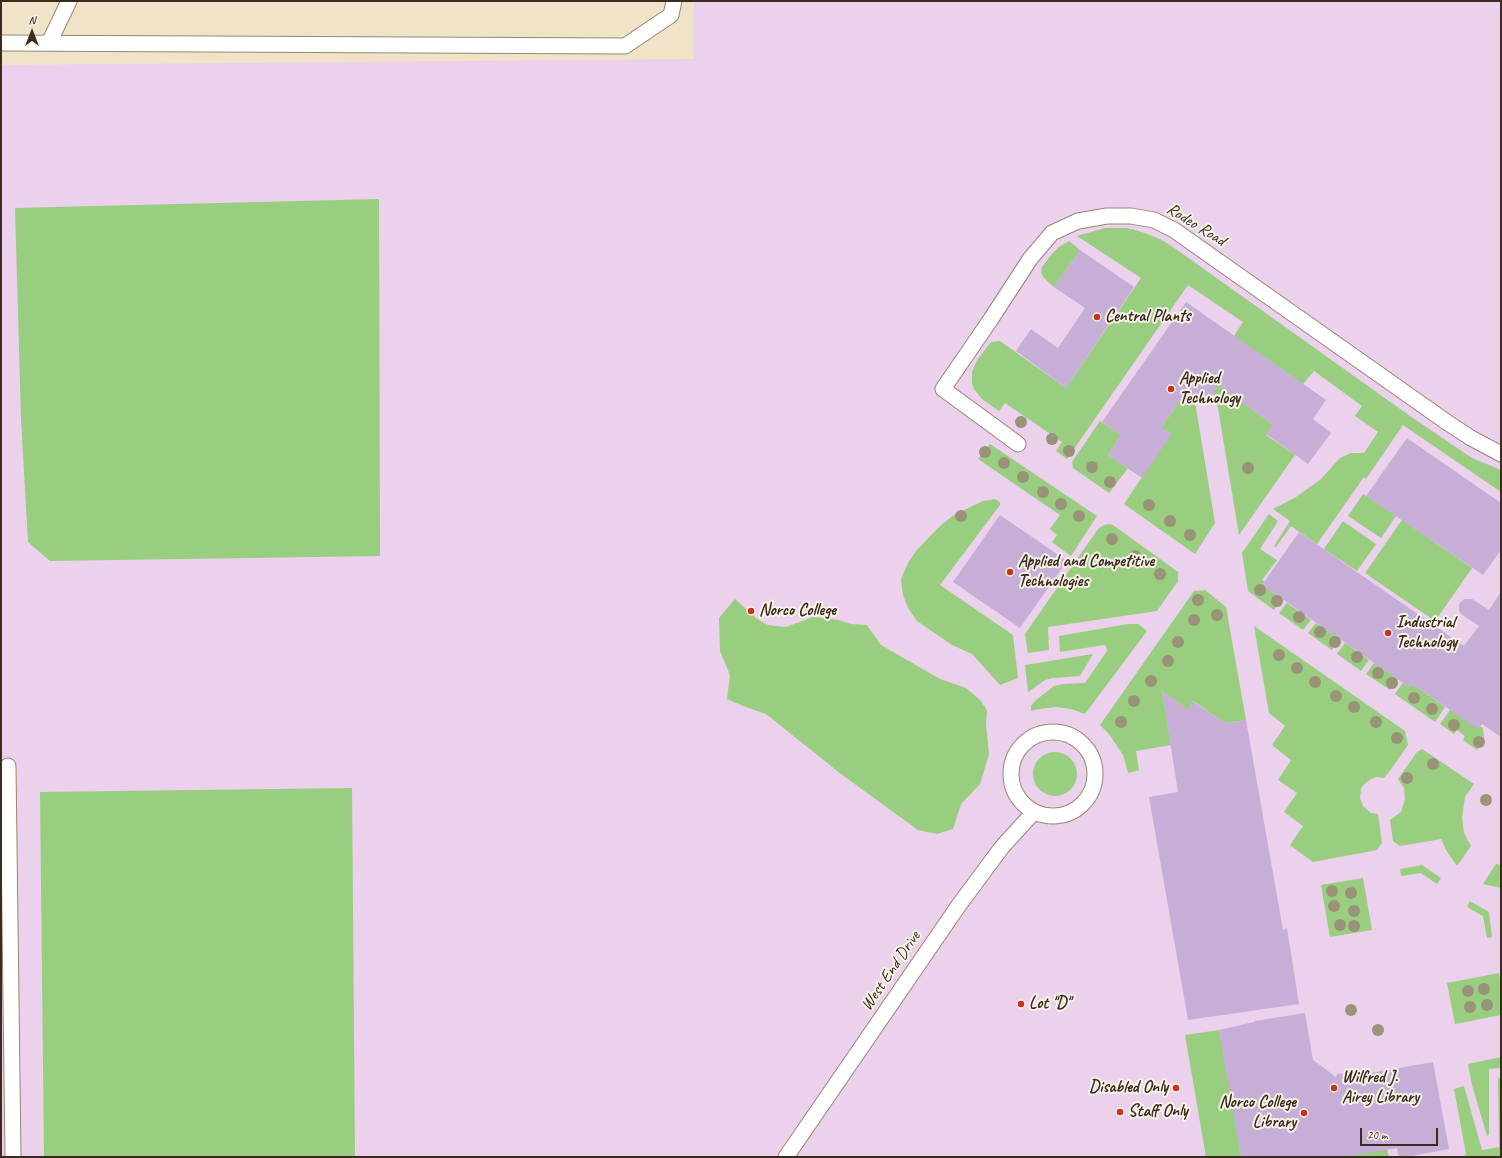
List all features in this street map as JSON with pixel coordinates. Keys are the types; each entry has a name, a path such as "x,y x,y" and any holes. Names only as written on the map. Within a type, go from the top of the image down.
{"lane":[{"path":"49,43 69,1"},
{"path":"1,43 625,46 671,15 674,1"},
{"name":"Rodeo Road","path":"1018,444 943,389 1030,259 1052,233 1078,221 1107,216 1131,216 1154,220 1174,230 1448,423 1471,438 1501,454"},
{"path":"1047,733 1060,733 1071,736 1081,743 1089,752 1094,764 1095,776 1093,789 1086,801 1075,810 1062,815 1048,816 1034,812 1019,799 1013,788 1011,776 1012,764 1017,752 1025,743 1035,736 1047,733"},
{"path":"8,766 14,1157"},
{"name":"West End Drive","path":"786,1157 959,905 1002,847 1034,812"}],"shaded area":[{"name":"Norco College","path":"694,1 1501,1 1501,1157 1,1157 1,65 694,59"}],"green space":[{"path":"379,199 380,556 50,561 28,542 21,419 15,208"},
{"path":"1105,228 1127,228 1139,231 1160,239 1173,247 1410,416 1472,458 1501,470 1501,492 1403,425 1366,479 1364,477 1317,544 1291,526 1276,547 1274,546 1290,521 1273,509 1296,497 1320,480 1340,458 1351,453 1364,453 1378,432 1355,416 1362,406 1314,371 1303,384 1234,336 1243,322 1188,285 1067,459 1056,451 1062,442 1005,403 999,411 982,399 972,384 972,372 977,360 991,342 1000,341 1066,388 1141,278 1077,236"},
{"path":"1069,241 1080,250 1054,287 1044,278 1041,273 1042,267 1059,247"},
{"path":"1219,385 1273,425 1266,435 1295,455 1239,535 1216,396 1212,394"},
{"path":"1186,392 1194,397 1192,400 1195,402 1215,523 1195,554 1124,504 1171,434 1161,428"},
{"path":"1100,421 1121,435 1108,455 1128,468 1109,493 1073,468 1072,462"},
{"path":"990,444 1097,516 1071,556 1052,542 1057,535 1050,529 1060,515 978,459"},
{"path":"1363,494 1396,516 1381,538 1348,516"},
{"path":"995,499 1000,502 1000,505 940,585 1013,635 1018,678 1000,685 972,654 952,645 917,621 908,608 903,595 901,579 908,563 916,551 940,526 954,515 983,501"},
{"path":"1269,514 1278,521 1260,549 1277,560 1262,580 1264,581 1262,585 1282,599 1274,610 1248,591 1242,553"},
{"path":"1402,520 1472,568 1435,621 1365,573"},
{"path":"1343,521 1376,544 1357,571 1324,549"},
{"path":"1109,524 1113,525 1178,572 1178,581 1157,611 1048,627 1049,650 1028,653 1025,634 1098,529"},
{"path":"1205,590 1226,607 1246,720 1225,723 1193,701 1188,710 1162,691 1171,745 1136,751 1139,770 1128,773 1123,755 1109,734 1100,725 1194,591"},
{"path":"735,599 757,619 768,625 786,627 813,617 838,620 851,624 867,625 881,645 940,679 966,688 980,700 987,710 986,725 989,754 980,784 961,804 953,829 937,834 918,830 841,774 766,714 727,699 730,675 720,651 719,618"},
{"path":"1287,603 1311,620 1303,630 1279,613"},
{"path":"1316,623 1340,639 1332,650 1308,633"},
{"path":"1128,624 1138,624 1147,631 1085,714 1071,709 1056,707 1031,711 1031,706 1036,700 1054,686 1085,683 1107,651 1106,646 1104,645 1060,652 1059,636"},
{"path":"1254,626 1405,731 1408,745 1389,772 1384,778 1377,777 1371,779 1363,785 1361,789 1360,798 1363,806 1371,813 1378,814 1382,843 1377,850 1313,862 1290,845 1303,826 1284,812 1297,793 1278,780 1291,760 1272,745 1285,726 1269,713"},
{"path":"1345,643 1369,660 1361,671 1337,654"},
{"path":"1093,654 1080,676 1045,680 1028,692 1025,665"},
{"path":"1374,663 1398,679 1390,690 1366,674"},
{"path":"1403,683 1409,687 1412,684 1445,707 1435,722 1395,694"},
{"path":"1450,710 1483,728 1484,739 1477,750 1463,740 1465,736 1457,730 1454,734 1440,724"},
{"path":"1422,749 1474,784 1465,797 1462,817 1464,833 1471,846 1457,866 1446,850 1441,839 1400,846 1393,841 1390,820 1401,812 1405,799 1404,788 1398,779 1417,752"},
{"path":"1055,752 1067,756 1073,762 1077,774 1073,786 1067,792 1055,796 1043,792 1037,786 1033,774 1037,762 1043,756"},
{"path":"352,788 355,1157 44,1157 40,792"},
{"path":"1496,864 1501,865 1501,888 1483,884"},
{"path":"1422,865 1441,878 1437,884 1421,873 1401,876 1400,869"},
{"path":"1363,878 1372,930 1330,937 1321,885"},
{"path":"1470,901 1489,912 1492,937 1487,938 1483,916 1467,907"},
{"path":"1499,973 1501,985 1501,1015 1455,1024 1447,983"},
{"path":"1219,1030 1241,1157 1206,1157 1185,1035"},
{"path":"1501,1057 1501,1068 1489,1069 1489,1135 1487,1136 1472,1085 1468,1064"},
{"path":"1498,1078 1501,1078 1501,1157 1463,1157 1466,1154 1454,1089 1464,1086 1482,1150 1499,1147"},
{"path":"1387,1149 1389,1157 1354,1157 1354,1155"}],"building":[{"name":"Central Plants","path":"1080,250 1134,287 1066,388 1016,351 1031,329 1058,348 1085,308 1054,287"},
{"name":"Applied Technology","path":"1186,302 1326,400 1313,419 1331,433 1308,464 1266,434 1273,425 1219,385 1211,396 1196,398 1186,392 1161,428 1172,434 1142,478 1108,455 1121,435 1102,422"},
{"name":"Industrial Technology","path":"1407,438 1501,503 1501,550 1483,575 1366,496"},
{"name":"Applied and Competitive Technologies","path":"1000,515 1067,561 1020,628 953,582"},
{"name":"Industrial Technology","path":"1299,532 1464,646 1479,626 1461,614 1459,611 1459,604 1464,599 1472,599 1489,610 1501,592 1501,737 1482,724 1478,729 1412,684 1409,687 1262,585"},
{"path":"1162,691 1188,710 1192,701 1225,723 1246,720 1283,930 1287,928 1299,1004 1188,1020 1149,797 1178,792"},
{"name":"Wilfred J. Airey Library","path":"1305,1013 1313,1060 1336,1077 1337,1074 1359,1072 1359,1075 1433,1062 1449,1149 1406,1157 1399,1157 1397,1148 1354,1155 1354,1157 1241,1157 1219,1030 1255,1021"}],"place":[{"name":"Central Plants","path":"1097,317"},
{"name":"Applied Technology","path":"1171,389"},
{"name":"Applied and Competitive Technologies","path":"1010,572"},
{"name":"Norco College","path":"751,611"},
{"name":"Industrial Technology","path":"1388,633"},
{"name":"Lot \"D\"","path":"1021,1004"},
{"name":"Disabled Only","path":"1176,1088"},
{"name":"Wilfred J. Airey Library","path":"1334,1088"},
{"name":"Staff Only","path":"1120,1112"},
{"name":"Norco College Library","path":"1304,1113"}]}
